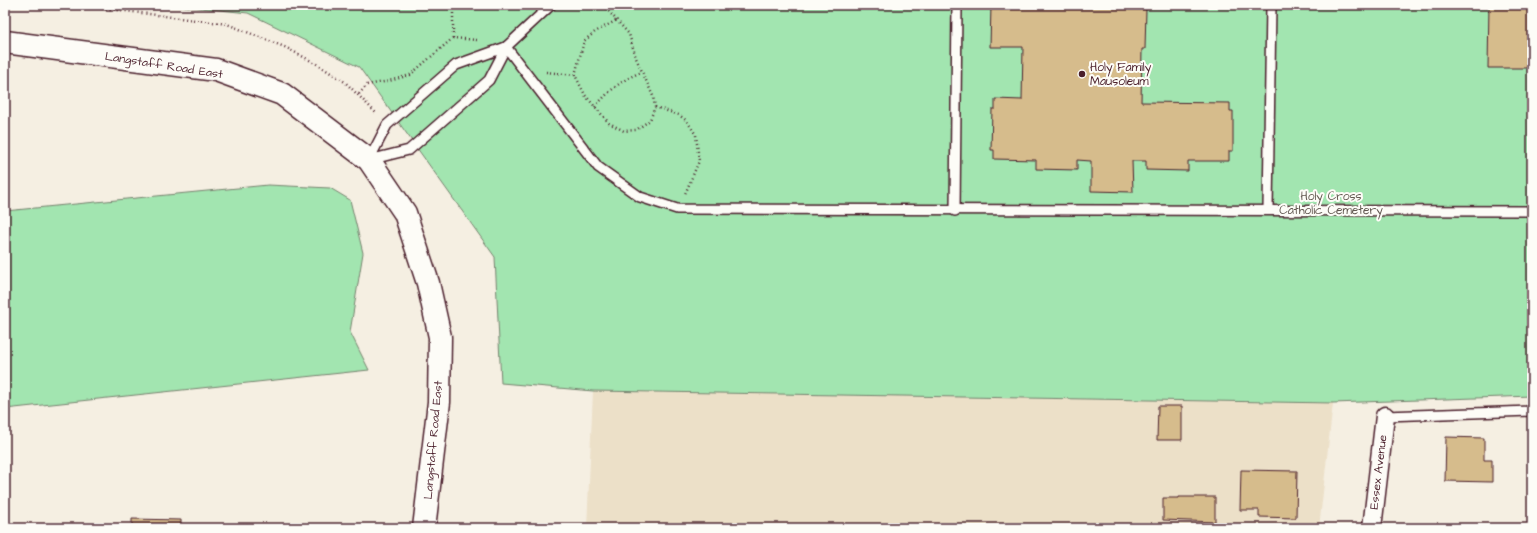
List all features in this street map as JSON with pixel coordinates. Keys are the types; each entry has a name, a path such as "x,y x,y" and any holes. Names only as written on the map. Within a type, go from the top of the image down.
{"street":[{"name":"Langstaff Road East","path":"5,42 216,70 282,94 369,160 405,213 428,283 440,337 439,402 424,528"},
{"name":"Essex Avenue","path":"1372,528 1385,416"}],"lane":[{"path":"369,160 409,150 488,80 506,47 551,5"},
{"path":"955,211 957,5"},
{"path":"1268,209 1272,5"},
{"path":"506,47 598,167 640,197 677,209 955,211 1268,209 1532,211"},
{"path":"369,160 387,125 456,66 506,47"},
{"path":"1385,416 1532,411"}],"path":[{"path":"78,5 227,24 287,48 345,82 359,94 387,125"},
{"path":"453,5 453,38"},
{"path":"603,5 617,20 629,34 636,58 653,96 655,108 650,120 636,130 624,131 610,123 585,95 575,75 584,41 595,32 617,20"},
{"path":"359,94 367,85 410,75 453,38 474,40 506,47"},
{"path":"528,75 538,72 575,75"},
{"path":"595,107 608,93 628,77 642,72"},
{"path":"655,108 679,115 687,121 696,135 699,161 692,180 677,209"}],"shaded area":[{"path":"593,391 1333,403 1319,528 587,528"}],"green space":[{"name":"Holy Cross Catholic Cemetery","path":"173,5 1532,5 1532,396 1333,403 593,391 501,383 495,257 359,67 248,13"},
{"path":"268,185 330,188 350,200 363,253 350,332 369,370 5,409 5,211"}],"building":[{"name":"Holy Family Mausoleum","path":"1142,5 1142,9 1146,9 1145,49 1142,49 1141,102 1230,103 1230,111 1233,111 1233,151 1229,151 1229,161 1188,161 1188,171 1146,170 1146,161 1132,161 1133,192 1091,191 1091,161 1077,160 1077,170 1036,169 1036,160 994,159 994,150 991,150 992,109 995,109 995,99 1022,100 1023,47 990,47 991,6"},
{"path":"1489,5 1532,5 1532,68 1488,68"},
{"path":"1158,406 1182,406 1182,440 1157,440"},
{"path":"1446,437 1484,438 1484,460 1492,460 1492,482 1445,481"},
{"path":"1241,470 1297,471 1296,518 1259,517 1259,510 1240,510"},
{"path":"1215,497 1215,522 1163,520 1163,498"},
{"path":"132,519 181,520 181,528 132,528"}],"place":[{"name":"Holy Family Mausoleum","path":"1082,74"}]}
